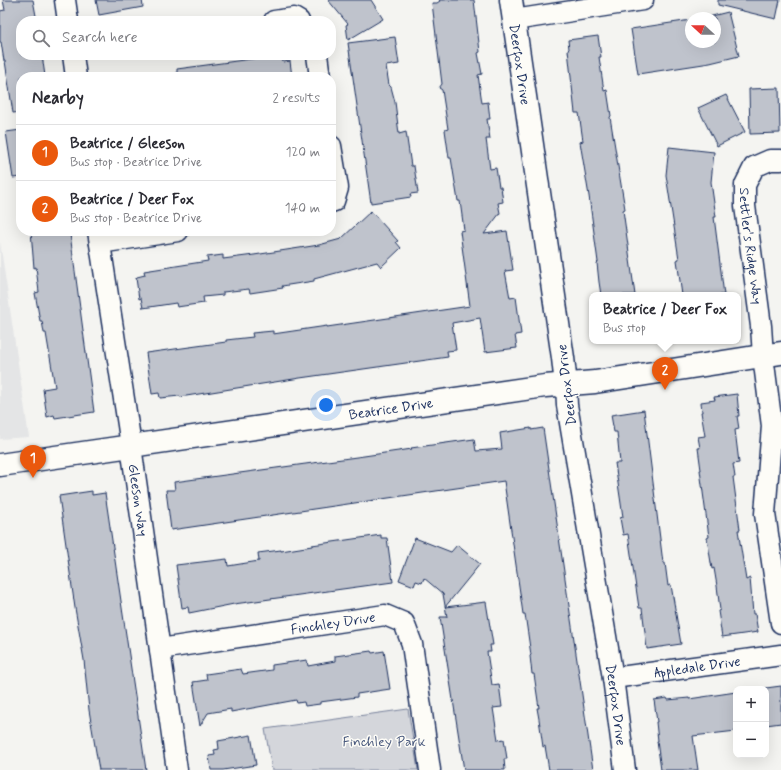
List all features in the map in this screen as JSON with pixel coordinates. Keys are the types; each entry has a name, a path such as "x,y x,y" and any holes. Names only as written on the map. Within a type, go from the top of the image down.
{"street":[{"path":"65,0 67,16"},
{"path":"512,10 643,0"},
{"name":"Deerfox Drive","path":"512,10 563,358 567,404 613,678 625,770"},
{"path":"74,60 75,72"},
{"path":"318,60 319,72"},
{"name":"Settler's Ridge Way","path":"781,160 770,160 754,167 745,185 745,206 761,326 772,354 772,426 775,481 765,514 781,623"},
{"path":"336,176 338,188 336,194"},
{"path":"99,237 112,236"},
{"name":"Gleeson Way","path":"99,237 131,446 177,770"},
{"name":"Beatrice Drive","path":"0,465 537,387 595,382 772,354"},
{"name":"Finchley Drive","path":"160,649 385,615 404,623 412,644 430,770"},
{"name":"Appledale Drive","path":"613,678 781,655"}],"shaded area":[{"path":"0,242 29,437 0,439"}],"green space":[{"name":"Finchley Park","path":"408,709 418,770 272,770 265,729"}],"building":[{"path":"3,0 33,0 36,16 16,16 16,60 43,60 44,72 16,72 16,113 13,113 5,61 0,42 0,11 5,10"},
{"path":"96,0 142,0 143,7 99,15"},
{"path":"328,0 371,0 383,19 348,40 346,25 348,24"},
{"path":"439,0 474,0 480,52 478,53 482,74 478,75 482,103 488,102 490,119 487,119 490,139 486,139 490,169 496,168 503,202 498,203 500,213 484,234 507,231 513,270 505,271 510,298 516,297 521,334 515,335 517,348 485,352 480,318 452,323 456,350 447,351 448,357 180,397 160,398 159,393 152,394 146,353 253,337 252,333 273,331 273,334 470,306 460,231 464,230 460,201 458,201 451,158 449,158 445,130 448,129 442,90 439,88 442,84 432,3 437,3 440,1"},
{"path":"718,0 780,0 776,19 718,5"},
{"path":"728,12 739,56 710,63 638,74 631,29 685,21 685,48 721,48 721,14"},
{"path":"598,36 601,57 599,57 604,91 607,90 625,209 623,210 635,292 601,292 589,196 580,142 583,141 579,113 575,113 568,40"},
{"path":"395,37 399,64 386,66 389,85 391,87 395,102 399,134 406,132 411,166 414,166 418,193 410,194 411,197 371,203 348,43"},
{"path":"244,60 282,60 283,62 290,61 291,72 177,72 177,69"},
{"path":"779,88 780,133 750,134 749,89"},
{"path":"726,95 745,132 717,146 698,108"},
{"path":"16,131 16,178 13,178 6,132"},
{"path":"669,147 714,152 711,182 724,292 682,292 677,260 679,259 666,175"},
{"path":"371,211 398,241 396,242 401,248 381,267 377,262 314,279 314,281 282,286 283,288 250,293 249,289 223,292 223,295 203,297 204,303 177,307 176,303 143,308 141,298 139,299 136,278 145,275 144,271 208,261 207,257 223,255 223,259 319,245 341,239"},
{"path":"31,236 70,236 94,412 55,418 54,415 47,417 43,389 55,387 46,333 44,333 42,321 40,321 35,293 39,292 36,267 34,268"},
{"path":"737,394 739,416 737,416 739,429 735,430 739,463 733,464 735,477 733,477 740,530 738,530 746,580 750,578 753,614 755,614 758,632 722,637 718,611 720,610 717,586 714,568 712,569 707,538 709,537 700,470 698,448 700,448 698,437 705,436 701,402 715,400 714,397"},
{"path":"644,410 663,563 665,563 668,586 671,585 681,644 647,649 642,608 639,608 628,534 623,535 620,518 623,517 615,463 620,463 617,432 614,432 611,415"},
{"path":"531,428 531,430 543,428 593,770 549,770 545,746 543,747 537,708 539,708 534,674 532,674 531,655 525,614 523,614 504,481 171,530 166,490 175,490 174,482 364,456 474,439 476,451 502,449 500,433"},
{"path":"92,491 92,495 105,493 146,770 99,770 89,710 84,660 59,496"},
{"path":"381,535 381,538 387,538 393,582 234,604 189,613 188,607 182,608 176,565 227,559 228,566 259,561 258,553 281,551"},
{"path":"415,538 451,552 457,545 480,564 445,607 443,594 424,578 422,583 416,581 414,586 399,580"},
{"path":"486,602 493,645 490,645 491,652 487,652 492,685 499,684 502,707 493,708 498,740 504,739 507,759 504,759 505,770 464,770 440,617 447,617 445,607"},
{"path":"371,651 372,653 384,651 390,689 357,694 357,697 320,702 320,704 305,706 304,702 297,703 296,700 231,712 231,709 208,713 200,726 193,682 207,680 206,674 241,669 243,674 272,670 272,665 307,660 308,666 335,661 335,656"},
{"path":"781,686 781,723 769,725 769,688"},
{"path":"733,692 733,731 693,736 698,770 661,770 654,700 667,698 668,700 689,699"},
{"path":"251,735 256,765 223,770 211,770 209,756 215,755 214,750 219,749 218,741"}],"place":[{"name":"Beatrice / Deer Fox","path":"665,390"},
{"name":"Beatrice / Gleeson","path":"33,478"}]}
